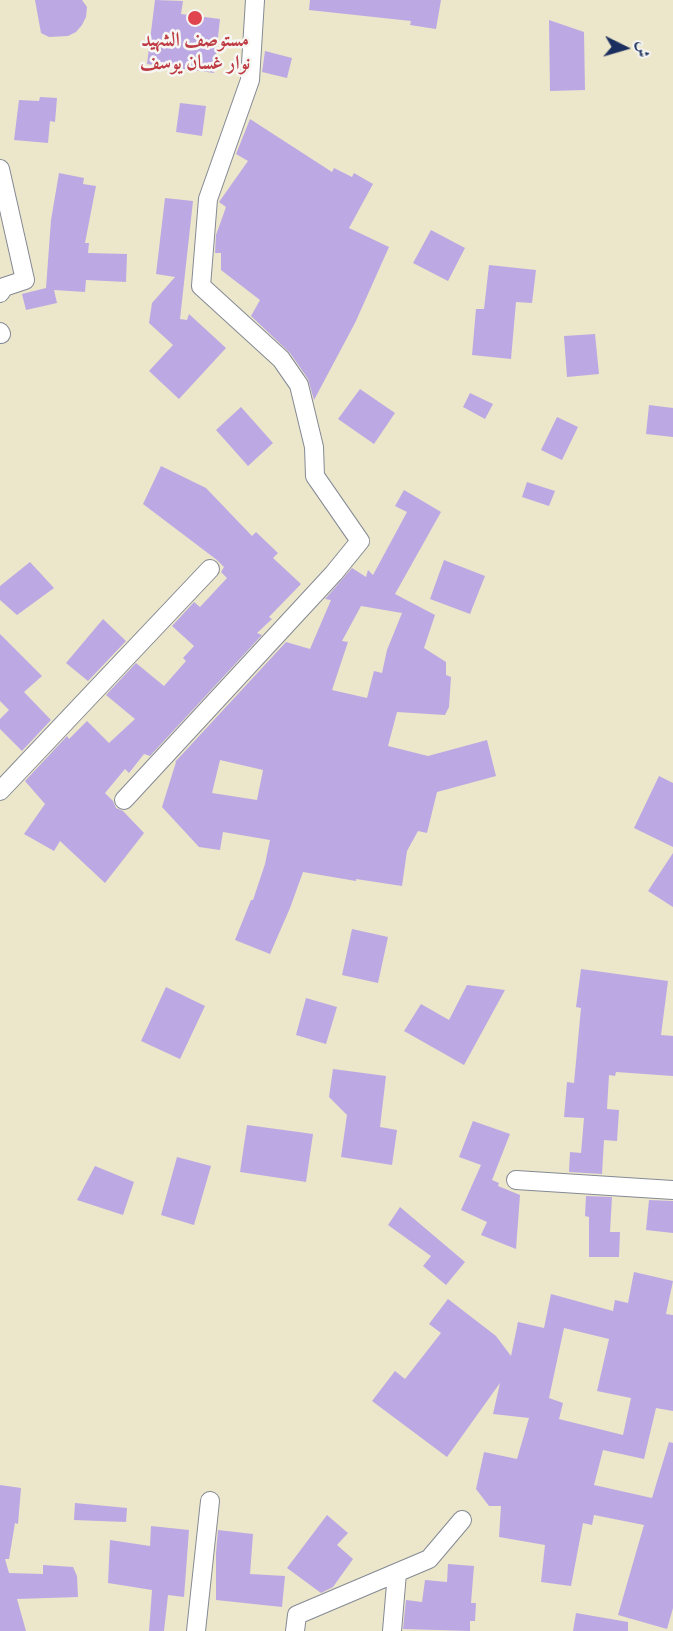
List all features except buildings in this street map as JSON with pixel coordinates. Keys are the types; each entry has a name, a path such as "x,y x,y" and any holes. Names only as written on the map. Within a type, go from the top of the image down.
{"street":[{"path":"124,800 334,573 360,541 315,476 314,447 299,385 281,359 201,286 208,199 249,80 255,0"},
{"path":"0,169 25,280 4,288 0,293"},
{"path":"0,792 210,569"},
{"path":"516,1180 673,1190"},
{"path":"195,1631 210,1501"},
{"path":"295,1631 297,1615 429,1559 462,1520"},
{"path":"392,1631 398,1573"}],"place":[{"name":"مستوصف الشهيد نوار غسان يوسف","path":"195,18"}]}
